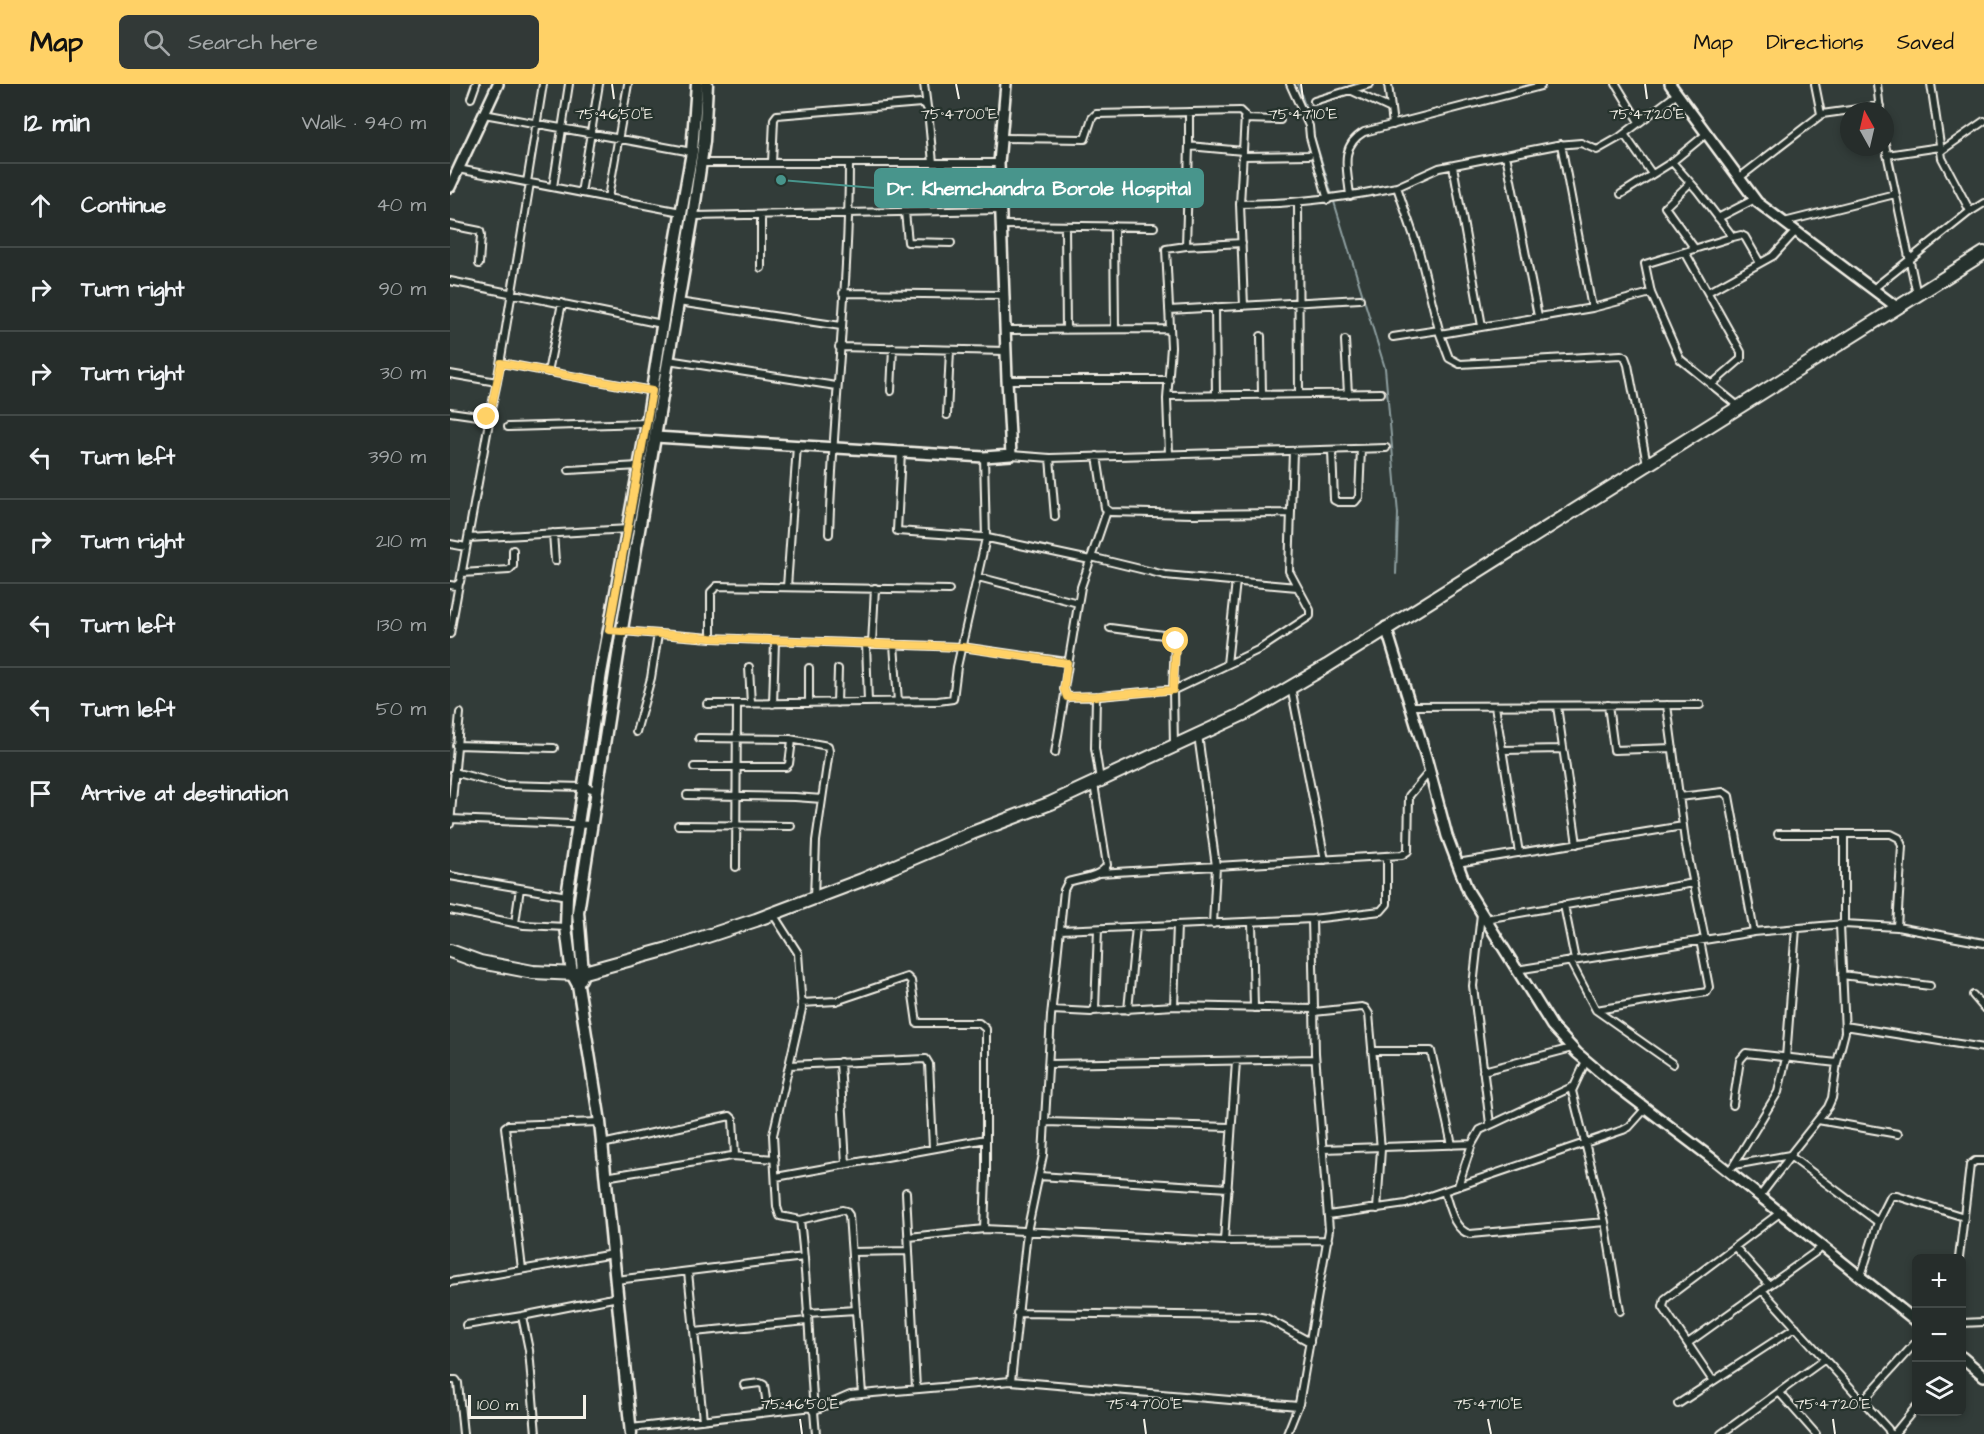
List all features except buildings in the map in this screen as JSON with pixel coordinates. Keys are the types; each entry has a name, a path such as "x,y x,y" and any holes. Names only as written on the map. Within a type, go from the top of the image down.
{"highway":[{"path":"450,951 480,962 533,972 578,977 773,914 1051,803 1252,710 1984,253"}],"main road":[{"path":"578,977 578,917 622,632 639,466 692,152 697,84"},
{"path":"631,1431 600,1122 578,977 566,927 567,897 609,630 655,437 693,216 705,128 706,84"},
{"path":"574,856 586,858"}],"street":[{"path":"471,99 476,84"},
{"path":"450,187 498,84"},
{"path":"450,634 489,419 498,382 543,84"},
{"path":"553,188 569,84"},
{"path":"581,193 599,84"},
{"path":"608,198 628,84"},
{"path":"924,84 933,163"},
{"path":"1006,84 999,164 1005,330 1000,350 1006,380 1009,456"},
{"path":"1290,84 1309,126 1310,137 1330,200"},
{"path":"1314,101 1370,84"},
{"path":"1388,84 1393,125"},
{"path":"1616,84 1639,123"},
{"path":"1670,84 1755,199 1898,308"},
{"path":"1815,84 1821,114"},
{"path":"1877,84 1879,102"},
{"path":"1931,84 1944,163 1970,211"},
{"path":"1350,196 1347,155 1350,143 1364,132 1541,86"},
{"path":"1349,90 1391,109"},
{"path":"1240,204 1330,200 1397,187 1435,170 1561,144 1582,143 1594,150 1624,134 1677,94"},
{"path":"772,163 774,119 780,114 921,103 927,107"},
{"path":"1001,138 1082,140 1087,137 1092,118 1096,114 1240,111 1244,114 1245,119 1240,204 1244,306"},
{"path":"1186,246 1189,112"},
{"path":"1739,178 1821,114 1840,112"},
{"path":"484,114 692,152"},
{"path":"1245,119 1280,120"},
{"path":"1894,154 1940,149 1984,121"},
{"path":"1624,134 1652,174"},
{"path":"1621,194 1672,162 1706,134"},
{"path":"1561,144 1592,308"},
{"path":"1189,146 1243,154 1309,155"},
{"path":"1506,155 1538,316"},
{"path":"1887,156 1917,296"},
{"path":"1672,162 1733,237"},
{"path":"701,163 999,164"},
{"path":"829,534 832,448 849,213 849,163"},
{"path":"1453,166 1482,326"},
{"path":"458,169 681,212"},
{"path":"1690,183 1665,207 1695,249"},
{"path":"1397,187 1419,250 1439,332 1449,358 1460,364 1621,355 1625,357 1647,465"},
{"path":"1784,222 1895,194"},
{"path":"1718,218 1755,199"},
{"path":"1298,203 1299,394"},
{"path":"1873,289 1970,211 1984,203"},
{"path":"693,216 1000,210"},
{"path":"905,212 908,242 951,243"},
{"path":"761,215 761,268"},
{"path":"450,225 480,231 479,264"},
{"path":"1001,225 1154,227"},
{"path":"1065,226 1066,330"},
{"path":"1114,226 1115,329"},
{"path":"1708,292 1777,253 1796,231"},
{"path":"1739,407 1680,359 1652,293 1645,264 1741,235 1745,237 1760,263"},
{"path":"1169,454 1170,328 1166,249 1242,243"},
{"path":"1685,252 1742,355 1741,359 1711,385"},
{"path":"450,281 662,324"},
{"path":"843,293 1004,295"},
{"path":"1393,337 1482,326 1592,308 1652,293"},
{"path":"1169,310 1360,299"},
{"path":"678,302 841,326"},
{"path":"548,372 562,303"},
{"path":"1215,308 1216,396"},
{"path":"1005,330 1170,328"},
{"path":"1261,336 1262,395"},
{"path":"1345,340 1348,394"},
{"path":"839,347 1000,350"},
{"path":"891,391 893,348"},
{"path":"947,416 950,350"},
{"path":"668,360 836,386"},
{"path":"501,363 652,391"},
{"path":"450,374 498,382"},
{"path":"1006,380 1169,380"},
{"path":"1168,396 1381,393"},
{"path":"450,412 489,419"},
{"path":"508,427 647,423"},
{"path":"655,437 989,457 1050,458 1386,448"},
{"path":"787,587 797,446"},
{"path":"1332,450 1334,500 1355,502 1359,497 1361,449"},
{"path":"1065,694 1067,697 1096,696 1173,690 1260,649 1308,619 1310,610 1289,571 1293,451"},
{"path":"901,452 897,531 985,538 1091,558 1159,574 1297,587"},
{"path":"1056,753 1067,663 1082,582 1107,511 1097,456"},
{"path":"707,704 950,701 954,698 958,647 978,577 985,538 989,457"},
{"path":"1050,458 1055,517"},
{"path":"569,470 639,466"},
{"path":"1107,511 1193,514 1291,513"},
{"path":"468,538 633,529"},
{"path":"553,533 555,561"},
{"path":"450,544 466,547"},
{"path":"462,573 509,570 513,566 513,550"},
{"path":"978,577 1078,603"},
{"path":"1227,664 1236,582"},
{"path":"450,585 459,584"},
{"path":"711,638 711,592 715,587 949,590"},
{"path":"868,702 869,644 875,588"},
{"path":"1386,627 1430,771 1447,836 1468,891 1552,1026 1586,1060 1646,1108 1732,1168 1760,1196 1912,1317"},
{"path":"1110,628 1174,637 1176,641 1173,690 1174,746"},
{"path":"609,630 711,638 945,646 1067,663"},
{"path":"636,732 651,678 658,634"},
{"path":"773,704 775,640"},
{"path":"894,644 898,702"},
{"path":"749,667 751,704"},
{"path":"809,668 809,703"},
{"path":"837,703 838,669"},
{"path":"1291,687 1325,860"},
{"path":"1096,696 1097,782 1107,857 1107,865 1098,873"},
{"path":"736,867 737,704"},
{"path":"1608,705 1614,750 1673,748"},
{"path":"1596,1010 1707,992 1709,987 1683,826 1667,705"},
{"path":"1410,706 1700,705"},
{"path":"1495,706 1519,853"},
{"path":"1557,706 1577,844"},
{"path":"450,824 460,713"},
{"path":"1198,735 1216,866 1213,924"},
{"path":"699,738 792,740 828,746 815,846 814,898"},
{"path":"694,767 786,768 789,764 792,740"},
{"path":"456,745 554,748"},
{"path":"1502,750 1563,749"},
{"path":"1011,1381 1027,1232 1043,1155 1052,1010 1065,885 1098,873 1402,855 1408,851 1409,796 1430,771"},
{"path":"454,772 503,785 584,787 597,790"},
{"path":"1679,797 1723,792 1729,796 1754,932"},
{"path":"687,795 822,799"},
{"path":"451,819 592,825"},
{"path":"678,825 791,826"},
{"path":"1457,863 1683,826"},
{"path":"1778,834 1892,834 1901,841 1896,927"},
{"path":"1760,1196 1831,1103 1845,1026 1842,975 1844,834"},
{"path":"1060,930 1312,919 1384,910 1387,904 1387,857"},
{"path":"450,876 567,897"},
{"path":"1483,916 1694,883"},
{"path":"515,923 520,888"},
{"path":"1564,905 1573,961 1596,1010 1673,1064"},
{"path":"450,910 515,923 566,927"},
{"path":"773,914 798,953 802,1009 773,1135 777,1207 780,1216 800,1220 846,1211 849,1215 862,1394"},
{"path":"1483,916 1473,986 1490,1124"},
{"path":"1287,1434 1298,1406 1328,1240 1315,1059 1312,919"},
{"path":"1252,922 1254,1008"},
{"path":"1516,970 1702,939 1842,924 1896,927 1984,943"},
{"path":"1174,1006 1177,925"},
{"path":"1128,1010 1136,927"},
{"path":"1093,1011 1095,1009 1098,928"},
{"path":"1732,1168 1776,1098 1786,1058 1796,928"},
{"path":"1842,975 1930,986"},
{"path":"801,1003 836,1001 907,977 911,981 917,1023 982,1024 986,1029 984,1229"},
{"path":"1973,995 1984,1008"},
{"path":"1052,1010 1128,1010 1174,1006 1314,1011 1365,1008 1369,1014 1381,1149 1377,1209"},
{"path":"1845,1026 1984,1048"},
{"path":"1483,1071 1572,1048"},
{"path":"1372,1051 1431,1051 1452,1145"},
{"path":"1733,1105 1743,1054 1837,1063"},
{"path":"789,1065 926,1059 929,1064 933,1148"},
{"path":"1048,1064 1315,1059"},
{"path":"1586,1060 1572,1087 1572,1095 1605,1222 1620,1311"},
{"path":"1224,1241 1236,1061"},
{"path":"840,1062 846,1164"},
{"path":"1458,1186 1472,1144 1480,1130 1572,1087"},
{"path":"1328,1215 1406,1204 1626,1129 1646,1108"},
{"path":"602,1144 730,1116 735,1156"},
{"path":"1818,1120 1898,1134"},
{"path":"522,1269 505,1127 508,1125 600,1122"},
{"path":"1045,1122 1231,1127"},
{"path":"776,1177 986,1139"},
{"path":"1323,1149 1381,1149 1472,1144"},
{"path":"1732,1168 1791,1155"},
{"path":"1791,1155 1878,1222"},
{"path":"605,1177 735,1156 775,1160"},
{"path":"1959,1254 1970,1165 1975,1161 1984,1161"},
{"path":"1039,1176 1228,1188"},
{"path":"1444,1191 1456,1222 1464,1233 1605,1222"},
{"path":"906,1192 916,1389"},
{"path":"1861,1276 1878,1222 1889,1198 1894,1196 1964,1217"},
{"path":"1713,1381 1664,1307 1665,1299 1781,1212"},
{"path":"800,1220 816,1434"},
{"path":"909,1237 984,1229 1224,1241 1328,1240"},
{"path":"1735,1246 1769,1285"},
{"path":"1688,1343 1824,1246"},
{"path":"852,1252 909,1251"},
{"path":"450,1282 613,1254"},
{"path":"616,1281 804,1257"},
{"path":"688,1272 703,1420"},
{"path":"1762,1290 1892,1434 1912,1412"},
{"path":"466,1325 618,1297"},
{"path":"807,1313 856,1311"},
{"path":"1017,1313 1255,1316 1266,1318 1310,1342"},
{"path":"522,1316 529,1350 536,1434"},
{"path":"694,1332 807,1320"},
{"path":"1966,1323 1984,1322"},
{"path":"1678,1404 1796,1328"},
{"path":"1863,1401 1912,1347"},
{"path":"1721,1434 1825,1359"},
{"path":"1966,1360 1984,1376"},
{"path":"450,1380 456,1380 458,1383 463,1434"},
{"path":"631,1431 768,1412 813,1409 847,1395 1011,1381 1298,1406"},
{"path":"744,1385 760,1383 764,1385 768,1412"},
{"path":"1779,1392 1816,1434"}],"waterway":[{"path":"1298,84 1309,118"},
{"path":"1312,130 1385,368 1398,514 1396,574"}],"place":[{"name":"Dr. Khemchandra Borole Hospital","path":"781,180"}],"route":[{"path":"487,417 489,419 501,363 652,391 609,630 711,638 962,647 1067,663 1064,689 1067,697 1173,690 1176,641"}]}
